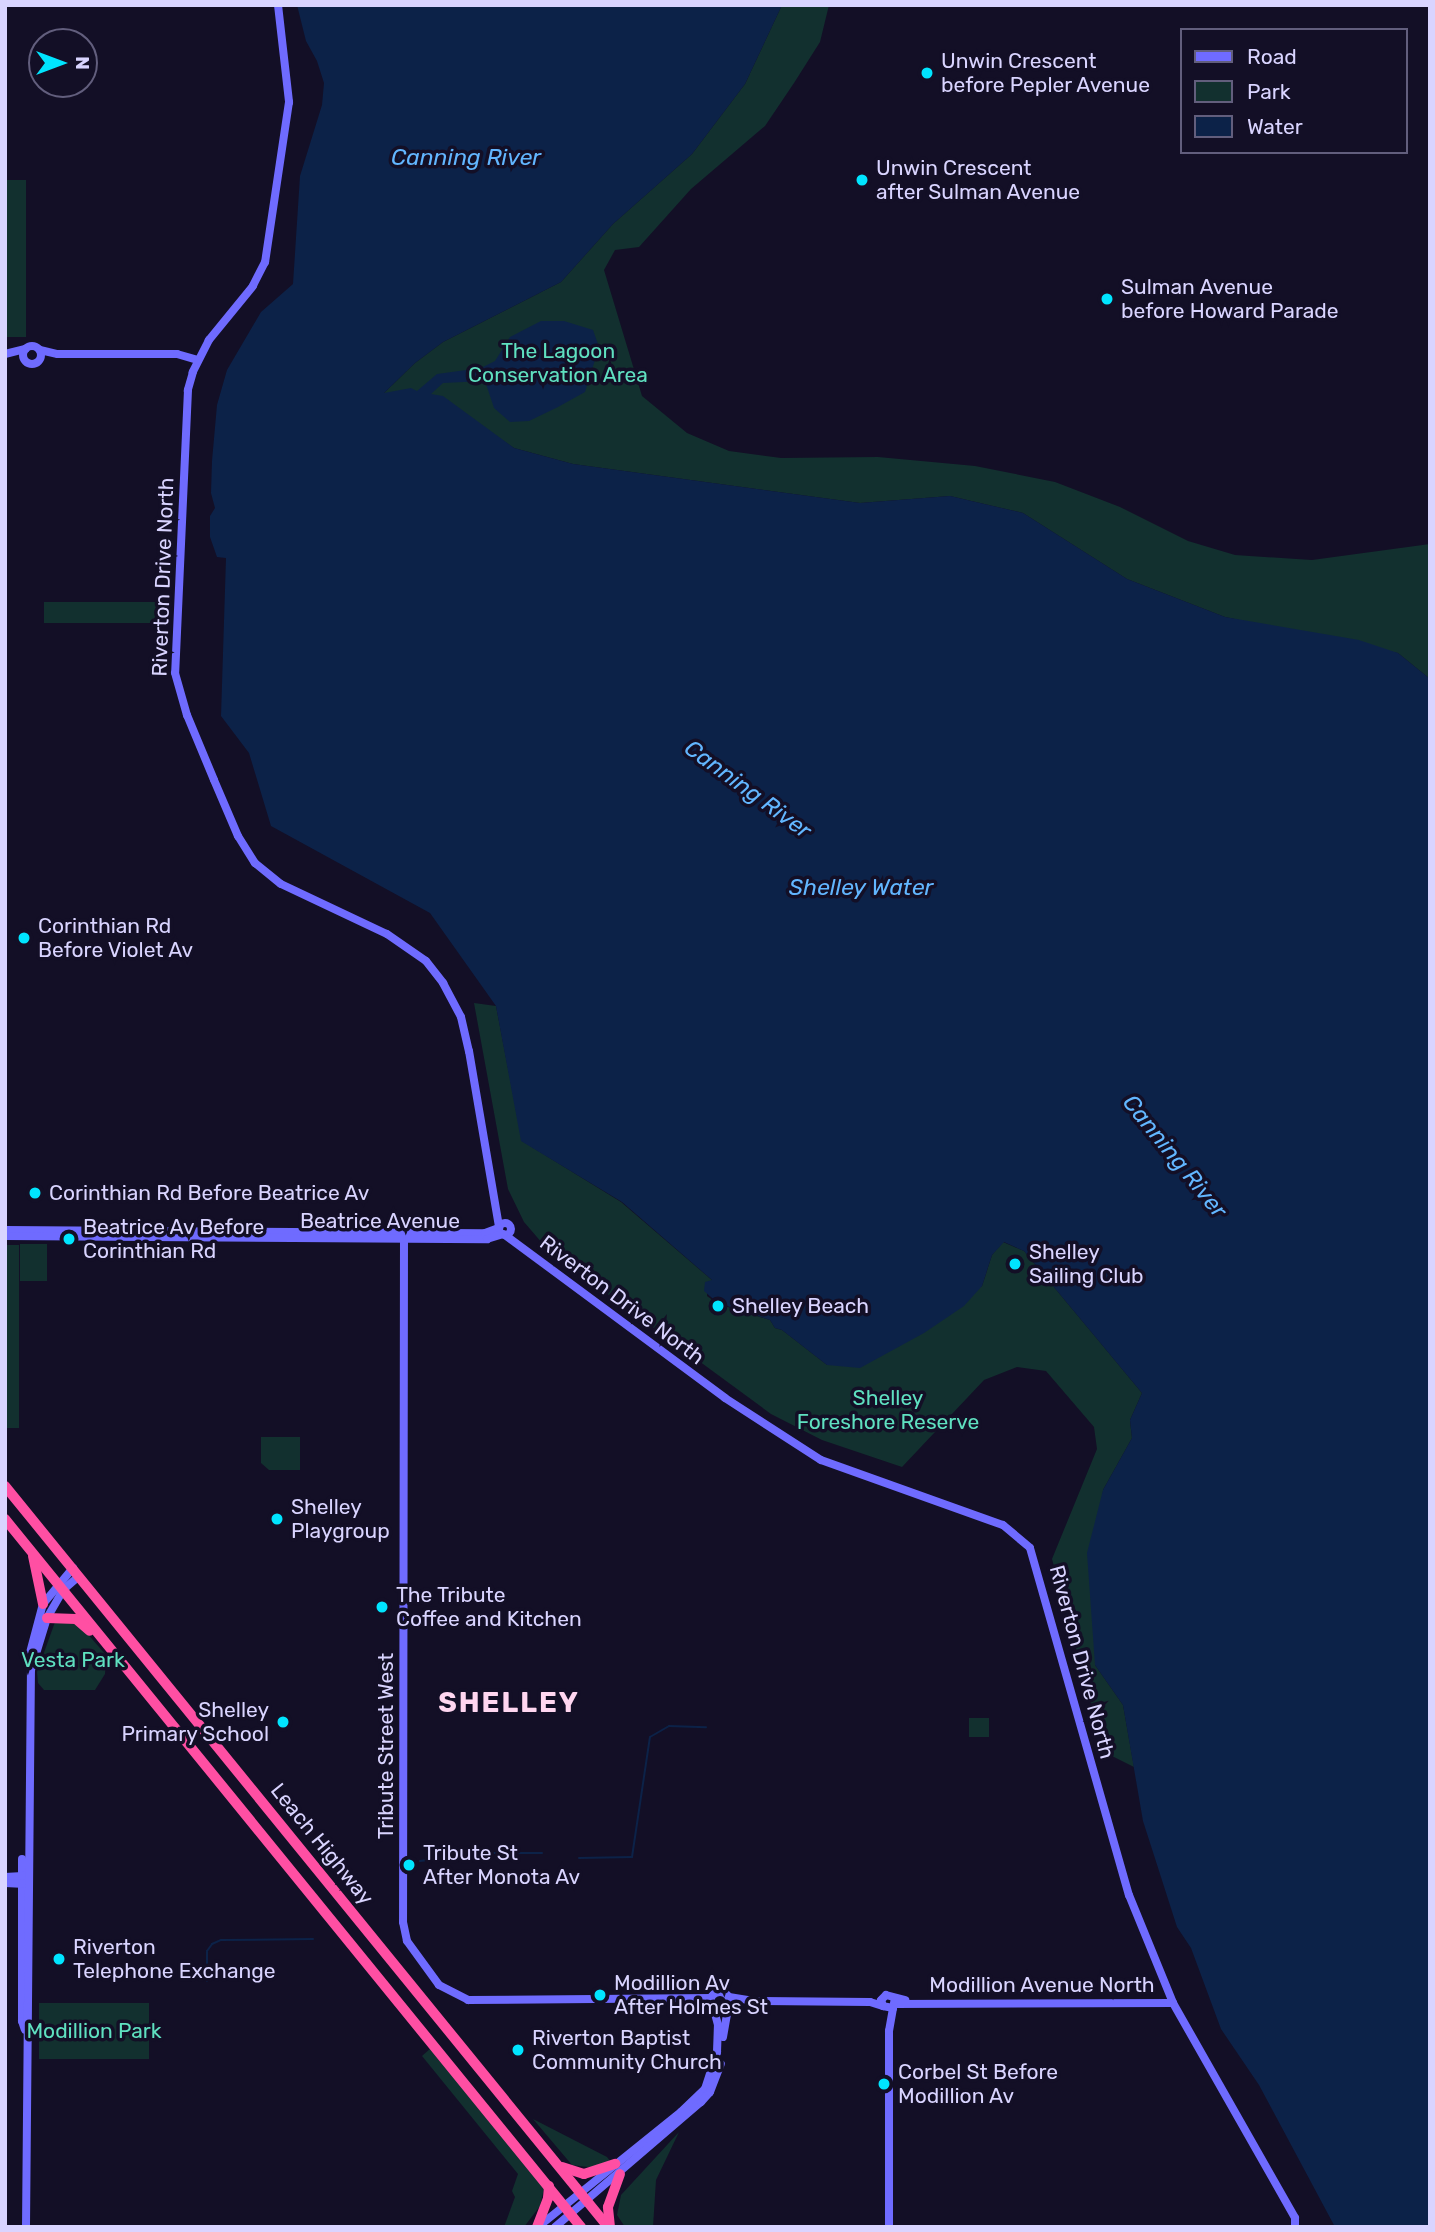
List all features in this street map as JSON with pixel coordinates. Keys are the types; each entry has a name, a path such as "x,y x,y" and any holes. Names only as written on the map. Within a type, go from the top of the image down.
{"highway":[{"name":"Leach Highway","path":"5,1486 609,2227"},
{"name":"Leach Highway","path":"5,1520 581,2227"},
{"path":"33,1553 43,1604"},
{"path":"47,1618 76,1619 109,1646"},
{"path":"559,2166 584,2174 618,2169 608,2207 609,2227"},
{"path":"537,2227 548,2198 549,2186"}],"street":[{"name":"Riverton Drive North","path":"278,5 289,102 265,262 253,286 209,340 198,360 186,410 175,615 175,673 187,715 238,836 255,863 281,884 387,934 426,961 443,983 461,1017 498,1211 504,1230 517,1244 725,1398 821,1460 1003,1525 1025,1542 1036,1562 1129,1895 1173,2003 1295,2222"},
{"path":"5,354 24,354 31,346 58,354 177,354 198,360"},
{"path":"39,361 40,350"},
{"path":"24,354 32,364 58,354"},
{"name":"Beatrice Avenue","path":"5,1230 404,1235"},
{"name":"Beatrice Avenue","path":"5,1236 404,1235 504,1230"},
{"name":"Tribute Street West","path":"404,1235 403,1922 410,1948 425,1969 459,1998 481,2001 681,2000 712,2005"},
{"path":"25,2227 24,1682 43,1604 76,1572"},
{"path":"25,1880 31,1670 47,1618 61,1587"},
{"path":"5,1877 25,1880"},
{"path":"5,1883 25,1880"},
{"path":"537,2227 567,2209 678,2124 710,2092 722,2060 729,2004 719,1992 712,2005 718,2025 718,2052 705,2089 618,2169"},
{"name":"Modillion Avenue North","path":"729,2004 754,2001 889,2004 1173,2003"},
{"path":"712,2005 723,2012 729,2004"},
{"path":"888,2227 889,2004"},
{"path":"555,2227 567,2209"}],"green space":[{"name":"The Lagoon Conservation Area","path":"782,5 829,5 820,42 794,83 765,126 691,189 639,247 615,250 604,270 642,396 687,433 729,451 781,458 878,457 975,466 1055,482 1120,507 1188,541 1235,555 1312,560 1430,544 1430,679 1398,653 1225,617 1127,579 1023,513 950,496 860,503 573,464 514,448 486,429 383,394 415,363 443,342 561,282 613,224 692,154 745,84"},
{"path":"5,180 26,180 26,337 5,337"},
{"path":"44,602 168,602 168,623 44,623"},
{"name":"Shelley Foreshore Reserve","path":"474,1003 496,1006 522,1141 621,1202 713,1281 708,1283 707,1296 718,1304 770,1320 775,1328 782,1330 827,1365 982,1286 992,1255 1003,1242 1024,1251 1142,1393 1130,1420 1132,1438 1103,1490 1095,1665 1123,1705 1134,1767 1104,1752 1052,1559 1097,1449 1094,1427 1046,1371 1017,1367 984,1380 902,1467 822,1440 771,1414 549,1251 524,1222 508,1189"},
{"path":"20,1244 47,1244 47,1281 20,1281"},
{"path":"5,1245 19,1245 19,1428 5,1428"},
{"path":"261,1437 300,1437 300,1470 269,1470 261,1463"},
{"name":"Vesta Park","path":"55,1622 79,1624 106,1655 105,1674 95,1690 44,1690 38,1683 37,1672"},
{"path":"969,1718 989,1718 989,1737 969,1737"},
{"name":"Modillion Park","path":"39,2003 149,2003 149,2059 39,2059"},
{"path":"431,2048 544,2188 540,2206 524,2227 504,2227 515,2197 512,2191 518,2174 422,2056"},
{"path":"533,2119 610,2161 595,2168 572,2165"},
{"path":"679,2132 656,2180 653,2227 625,2227 617,2215 621,2195"}],"water":[{"name":"Shelley Water","path":"297,5 782,5 745,84 692,154 613,224 561,282 443,342 415,363 384,393 411,388 417,391 437,374 481,368 495,361 510,337 541,321 564,321 593,330 599,347 585,392 558,407 529,421 510,422 494,408 485,381 443,383 431,394 443,396 514,448 573,464 860,503 950,496 1023,513 1127,579 1225,617 1359,640 1398,653 1430,679 1430,2227 1335,2227 1259,2085 1221,2029 1191,1948 1177,1927 1143,1821 1123,1705 1095,1665 1087,1553 1103,1490 1132,1438 1130,1420 1142,1393 1024,1251 1004,1242 992,1255 982,1286 964,1306 924,1333 860,1368 827,1365 782,1330 775,1328 770,1320 718,1303 704,1291 705,1282 712,1280 622,1202 521,1141 496,1006 430,913 271,826 249,753 221,716 226,558 217,557 210,537 210,516 215,508 211,493 217,405 227,370 261,312 293,284 300,176 322,105 324,83 317,61 306,41"}],"waterway":[{"path":"579,1858 632,1857 650,1737 669,1726 706,1727"},
{"path":"420,1861 482,1853 542,1853"},
{"path":"207,1981 207,1951 212,1944 221,1940 313,1939"}],"place":[{"name":"Unwin Crescent before Pepler Avenue","path":"927,73"},
{"name":"Unwin Crescent after Sulman Avenue","path":"862,180"},
{"name":"Sulman Avenue before Howard Parade","path":"1107,299"},
{"name":"Corinthian Rd Before Violet Av","path":"24,938"},
{"name":"Corinthian Rd Before Beatrice Av","path":"35,1193"},
{"name":"Beatrice Av Before Corinthian Rd","path":"69,1239"},
{"name":"Shelley Sailing Club","path":"1015,1264"},
{"name":"Shelley Beach","path":"718,1306"},
{"name":"Shelley Playgroup","path":"277,1519"},
{"name":"The Tribute Coffee and Kitchen","path":"382,1607"},
{"name":"Shelley Primary School","path":"283,1722"},
{"name":"Tribute St After Monota Av","path":"409,1865"},
{"name":"Riverton Telephone Exchange","path":"59,1959"},
{"name":"Modillion Av After Holmes St","path":"600,1995"},
{"name":"Riverton Baptist Community Church","path":"518,2050"},
{"name":"Corbel St Before Modillion Av","path":"884,2084"}],"district":[{"name":"SHELLEY","path":"509,1703"}],"water label":[{"name":"Canning River","path":"466,157"},
{"name":"Canning River","path":"748,789"},
{"name":"Canning River","path":"1175,1156"}]}
